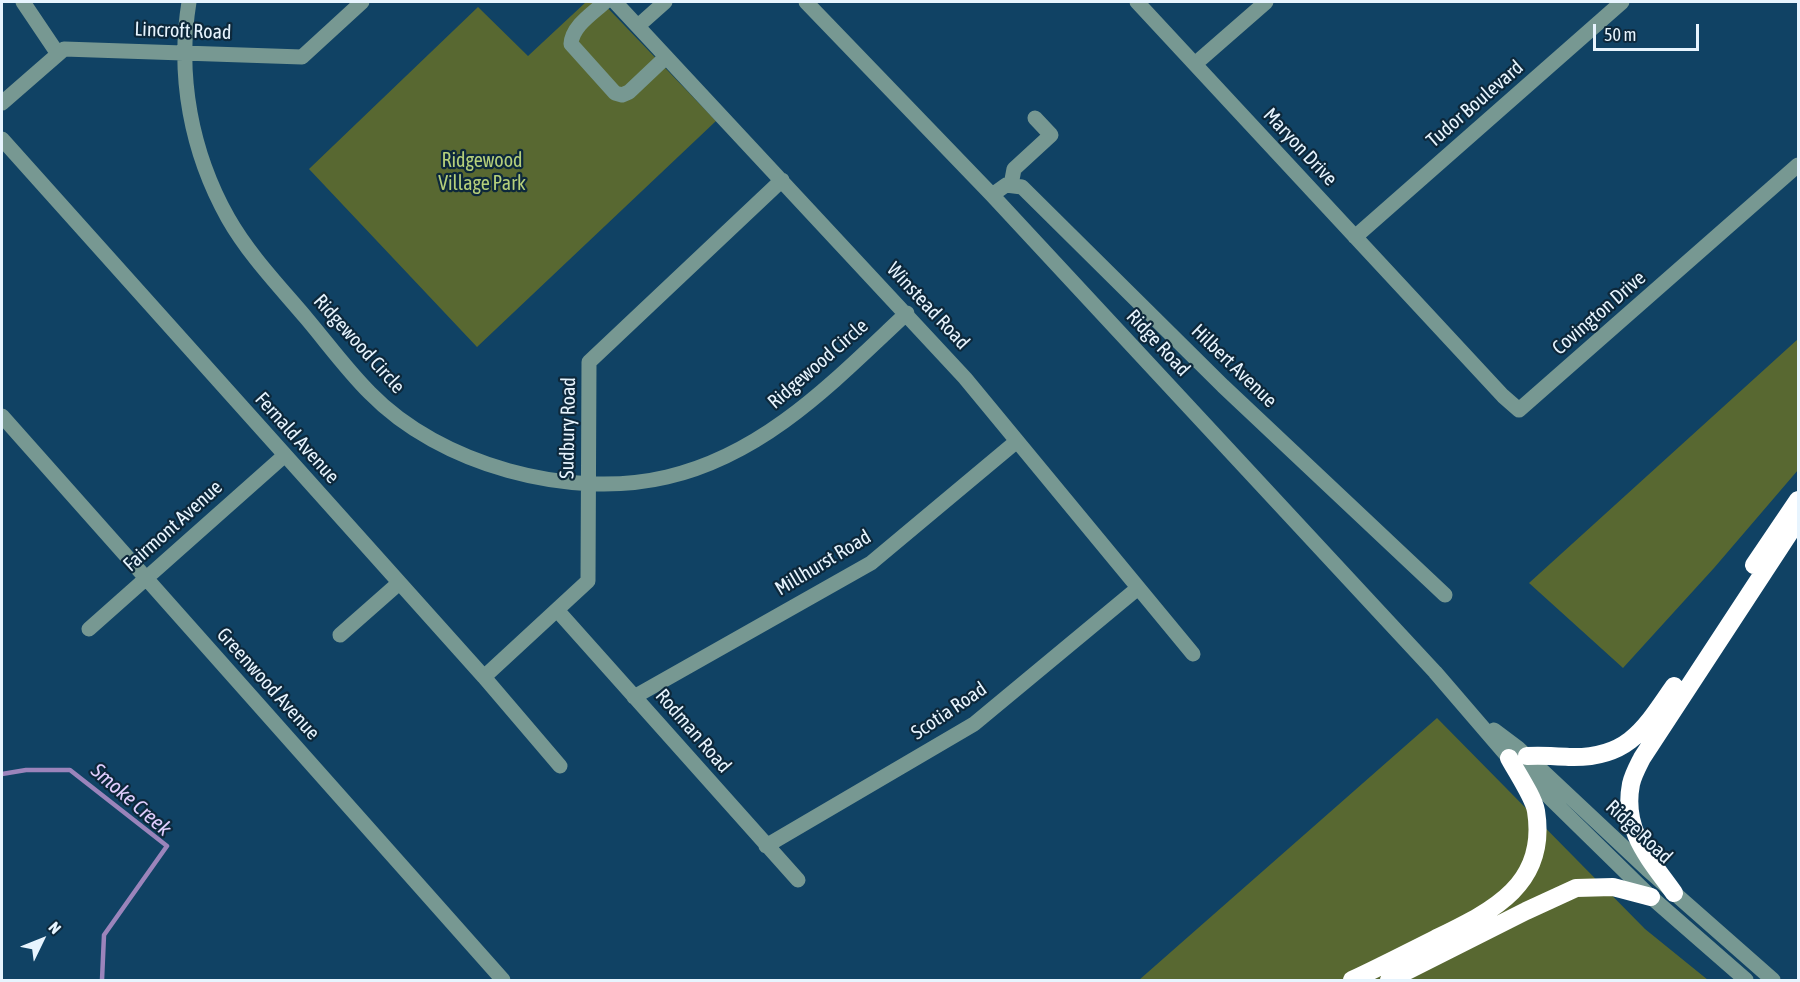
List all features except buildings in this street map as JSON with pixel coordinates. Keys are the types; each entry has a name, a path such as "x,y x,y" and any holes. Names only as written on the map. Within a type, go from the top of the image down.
{"highway":[{"path":"1352,981 1485,914 1508,896 1523,877 1534,854 1538,832 1536,808 1518,757 1596,756 1619,748 1641,733 1798,500"},
{"path":"1674,893 1638,844 1630,814 1631,783 1642,758 1798,520"},
{"path":"1389,981 1576,888 1612,887 1651,897"}],"street":[{"path":"2,104 58,54 23,2"},
{"name":"Ridgewood Circle","path":"189,2 183,52 187,101 206,171 229,220 269,275 370,393 408,423 440,443 477,461 548,480 588,483 666,477 690,471 755,442 787,421 811,403 907,313"},
{"name":"Lincroft Road","path":"58,54 64,49 302,57 362,2"},
{"path":"605,2 577,28 572,36 571,44 615,93 622,95 629,92 666,57"},
{"name":"Winstead Road","path":"615,2 907,313 965,378 1193,654"},
{"path":"638,26 665,2"},
{"name":"Ridge Road","path":"806,2 992,195 1475,716 1518,757 1773,981"},
{"name":"Maryon Drive","path":"1137,2 1433,321"},
{"path":"1195,64 1266,2"},
{"name":"Tudor Boulevard","path":"1355,237 1622,2"},
{"path":"992,195 1006,185 1011,185 1014,169 1051,135 1035,118"},
{"name":"Fernald Avenue","path":"2,139 484,677 560,766"},
{"name":"Covington Drive","path":"1433,321 1519,410 1798,165"},
{"name":"Sudbury Road","path":"484,677 588,581 589,362 782,180"},
{"name":"Hilbert Avenue","path":"1011,185 1022,187 1232,394 1445,595"},
{"name":"Greenwood Avenue","path":"2,416 503,981"},
{"name":"Millhurst Road","path":"634,697 871,563 1017,441"},
{"name":"Fairmont Avenue","path":"89,628 285,455"},
{"path":"340,635 399,583"},
{"name":"Scotia Road","path":"766,846 974,724 1138,588"},
{"name":"Rodman Road","path":"557,610 798,880"},
{"name":"Ridge Road","path":"1518,757 1651,897 1740,975"}],"green space":[{"name":"Ridgewood Village Park","path":"586,2 602,2 716,121 477,347 309,169 478,7 528,56"},
{"path":"1798,339 1798,470 1714,568 1623,668 1529,583"},
{"path":"1437,718 1645,929 1708,980 1139,980"}],"waterway":[{"name":"Smoke Creek","path":"2,774 26,770 70,770 167,846 104,935 102,980"}]}
